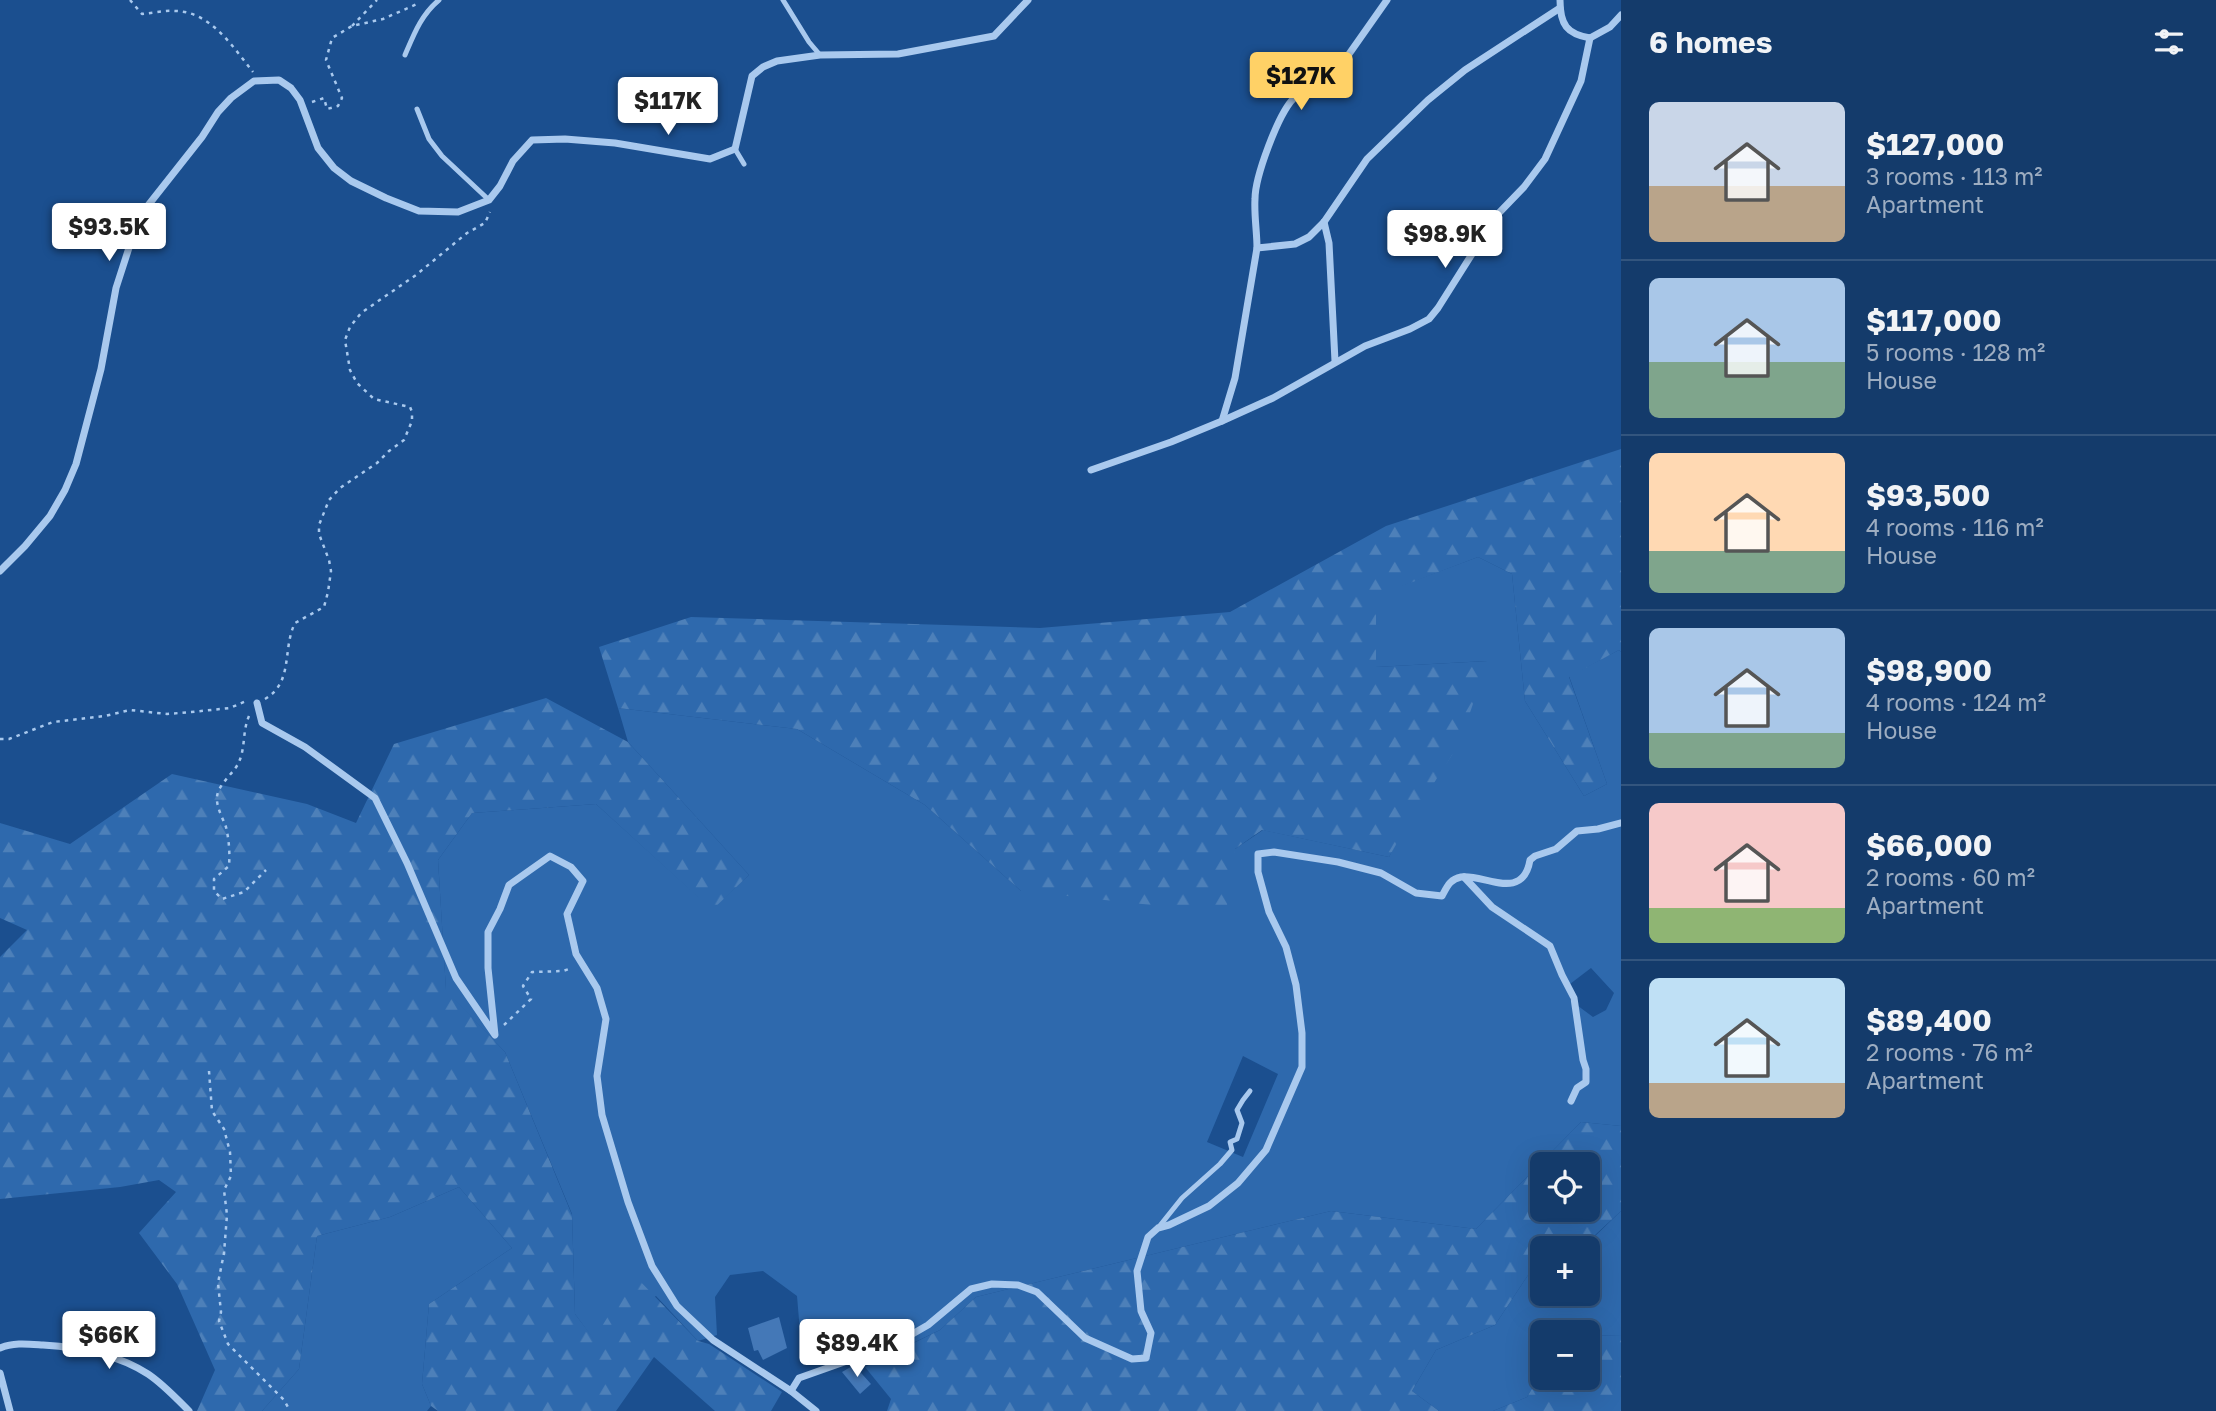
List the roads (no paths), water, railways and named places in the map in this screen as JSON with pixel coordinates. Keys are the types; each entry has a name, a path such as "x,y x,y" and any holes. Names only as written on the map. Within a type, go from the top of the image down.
{"street":[{"path":"0,571 26,546 50,516 76,464 97,382 116,288 136,226 146,208 202,137 218,112 254,81 279,80 290,88 304,107 318,148 334,167 351,181 419,211 458,212 489,200 513,161 532,140 615,142 710,159 735,149 752,76 762,67 777,61 820,55 898,54 994,36 1028,0"},
{"path":"1222,422 1235,378 1256,248 1254,197 1261,168 1281,116 1292,100 1307,87 1334,72 1342,64 1387,0"},
{"path":"1256,248 1295,244 1309,237 1324,222 1367,159 1428,100 1465,70 1560,4 1564,24 1573,35 1590,38 1610,27 1621,15"},
{"path":"1091,470 1222,422 1273,398 1365,346 1429,319 1496,216 1524,187 1545,159 1581,81 1590,38"},
{"path":"1324,222 1329,243 1335,361"},
{"path":"257,703 262,723 305,747 375,798 407,863 456,978 495,1035 488,968 488,932 509,885 550,856 571,867 583,881 567,914 576,954 597,988 606,1019 597,1076 602,1115 628,1202 652,1266 677,1306 713,1340 791,1391 816,1411"},
{"path":"791,1391 799,1378 895,1343 928,1325 971,1289 992,1284 1018,1284 1037,1292 1085,1338 1132,1359 1146,1358 1151,1334 1141,1311 1137,1271 1148,1237 1158,1228 1209,1206 1238,1183 1266,1150 1302,1067 1302,1033 1296,985 1286,947 1269,912 1261,885 1258,853 1303,856 1381,873 1416,893 1442,896 1448,883 1464,876 1500,884 1518,881 1529,869 1530,860 1556,849 1577,831 1621,823"},
{"path":"1464,876 1492,906 1550,946 1574,998 1586,1069 1586,1082 1577,1088 1572,1101"},
{"path":"0,1348 5,1345 25,1344 55,1346 82,1349 115,1358 149,1375 189,1411"},
{"path":"0,1373 10,1411"}],"lane":[{"path":"405,55 427,10 439,0"},
{"path":"783,0 820,55"},
{"path":"417,109 429,139 442,156 489,200"},
{"path":"735,149 744,164"},
{"path":"1158,1228 1182,1198 1232,1150 1230,1142 1237,1139 1242,1123 1237,1110 1250,1091"}]}
